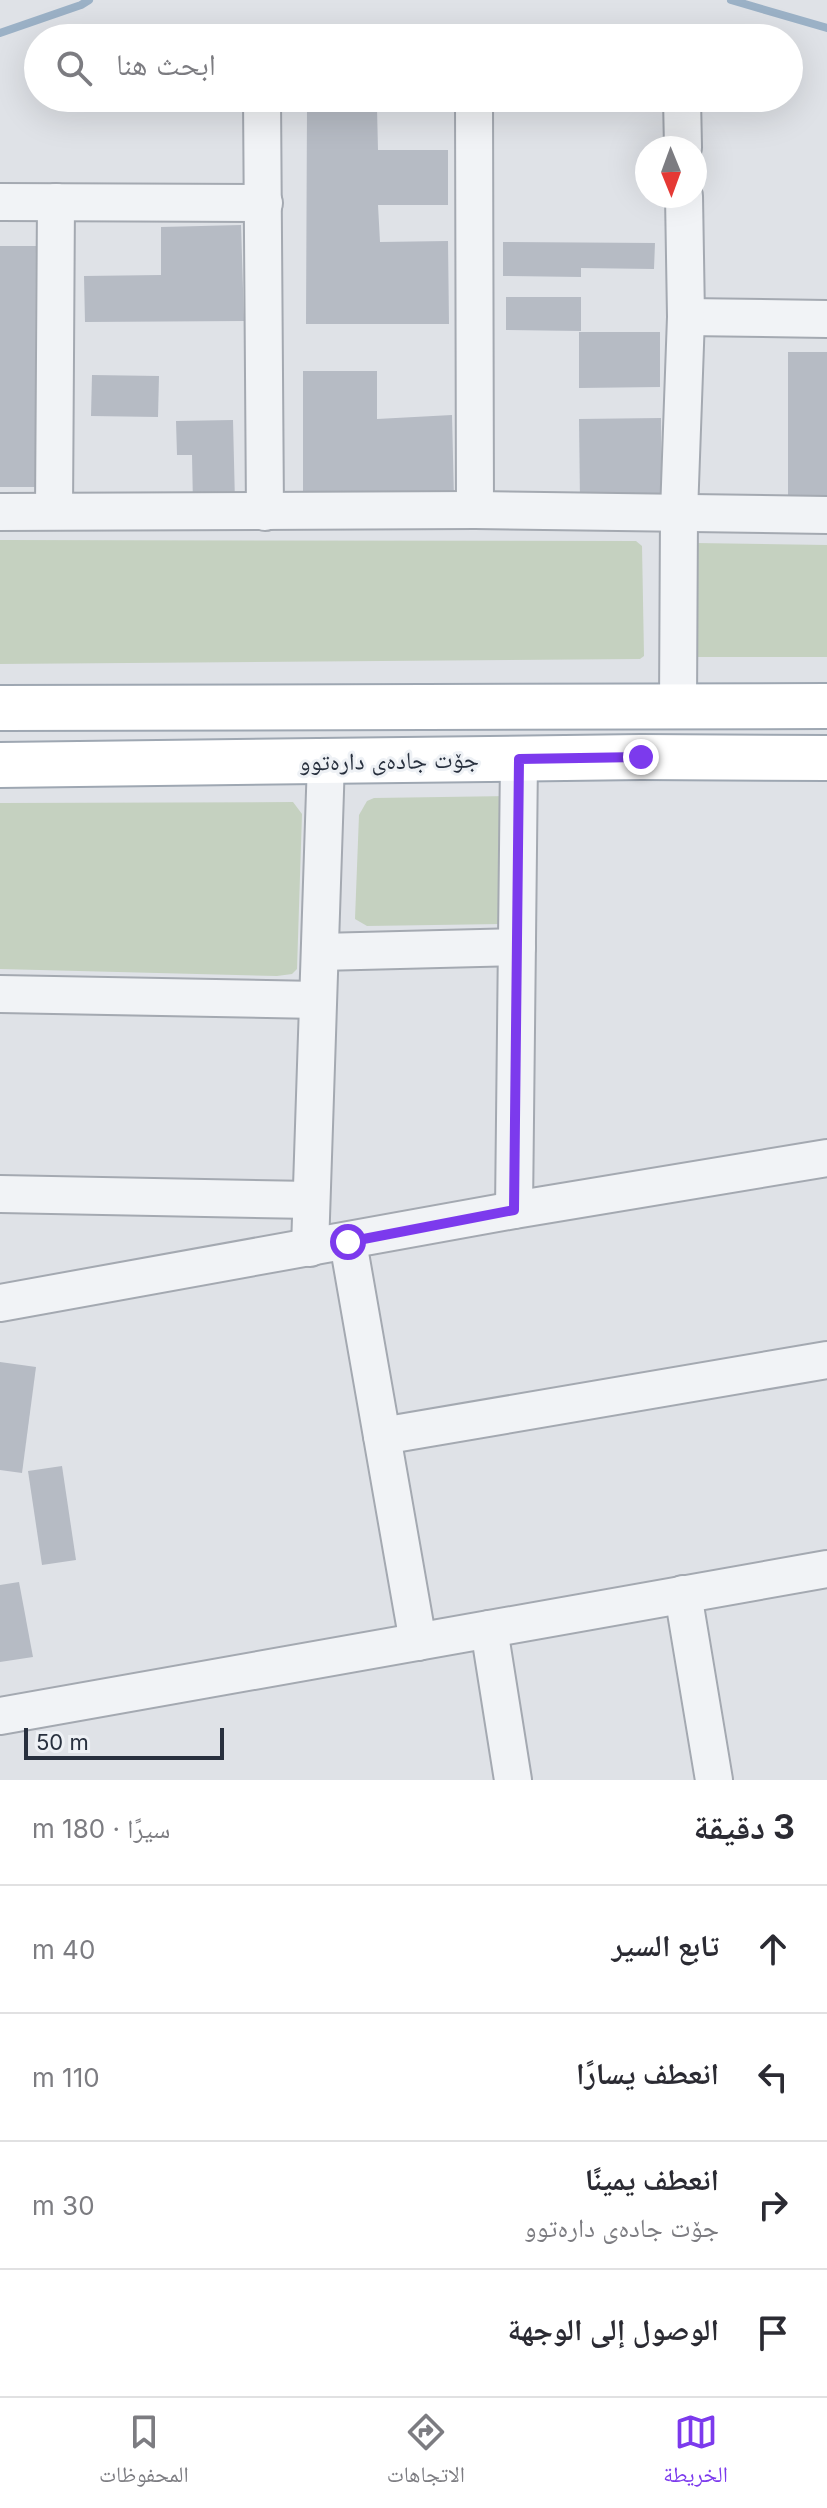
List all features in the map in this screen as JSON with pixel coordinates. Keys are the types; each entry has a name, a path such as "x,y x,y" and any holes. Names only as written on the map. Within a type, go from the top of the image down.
{"main road":[{"path":"0,708 827,706"},
{"name":"جۆت جادەی دارەتوو","path":"0,765 827,758"}],"street":[{"path":"262,112 265,512"},
{"path":"474,112 475,510"},
{"path":"682,112 683,136"},
{"path":"0,202 264,203"},
{"path":"54,511 56,202"},
{"path":"678,705 679,513 686,317 684,208"},
{"path":"686,317 827,319"},
{"path":"0,512 475,510 827,515"},
{"path":"514,1210 519,759"},
{"path":"310,1248 326,761"},
{"path":"320,952 517,947"},
{"path":"0,994 318,1000"},
{"path":"0,1303 514,1210 827,1158"},
{"path":"0,1194 311,1200"},
{"path":"348,1242 418,1642"},
{"path":"382,1436 827,1360"},
{"path":"0,1716 827,1569"},
{"path":"683,1594 714,1780"},
{"path":"489,1629 513,1780"}],"green space":[{"path":"0,540 636,541 642,546 644,656 640,659 0,664"},
{"path":"695,543 827,545 827,657 688,657"},
{"path":"511,796 501,924 367,926 355,919 359,815 367,801 374,798"},
{"path":"293,802 302,814 297,969 292,974 0,969 0,803"}],"building":[{"path":"307,112 377,112 378,150 448,150 448,205 378,205 380,242 448,241 449,324 306,324"},
{"path":"241,225 244,321 85,322 84,276 161,275 161,227"},
{"path":"503,242 655,243 654,269 581,268 581,277 503,276"},
{"path":"0,246 36,246 35,487 0,487"},
{"path":"506,297 581,297 581,331 506,330"},
{"path":"579,332 660,332 660,387 579,388"},
{"path":"788,352 827,352 827,502 788,502"},
{"path":"303,371 377,371 377,419 452,415 454,499 303,499"},
{"path":"92,375 159,376 158,417 91,416"},
{"path":"661,418 662,501 580,502 579,419"},
{"path":"233,420 235,503 193,505 192,455 177,455 176,421"},
{"path":"0,1362 36,1367 22,1473 0,1470"},
{"path":"62,1466 76,1560 42,1565 28,1471"},
{"path":"19,1582 33,1657 0,1662 0,1585"}],"waterway":[{"path":"26,24 89,0"},
{"path":"731,0 827,28"},
{"path":"0,33 24,25"}],"route":[{"path":"348,1242 514,1210 519,759 641,757"}]}
